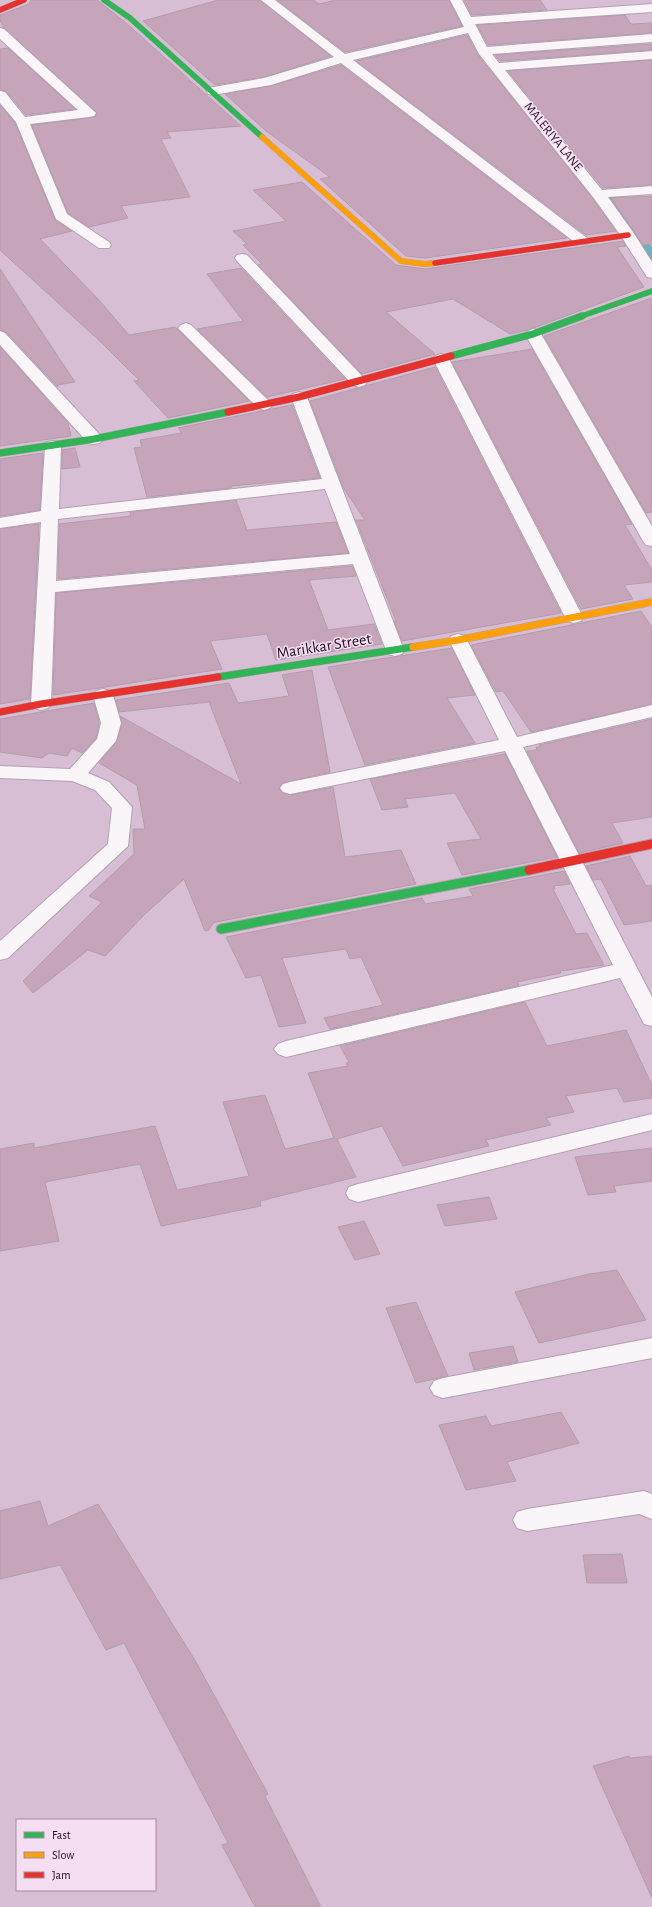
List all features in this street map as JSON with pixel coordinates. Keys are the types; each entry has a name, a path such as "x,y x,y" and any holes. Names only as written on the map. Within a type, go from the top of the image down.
{"street":[{"path":"0,10 24,0"},
{"path":"104,0 130,18 401,261 425,264 628,234"},
{"path":"266,0 582,241"},
{"name":"MALERIYA LANE","path":"456,0 483,51 598,194 628,234 652,274"},
{"path":"213,91 266,82 343,58 468,25 652,8"},
{"path":"0,32 89,113 22,121"},
{"path":"483,51 652,38"},
{"path":"496,67 652,55"},
{"path":"0,95 22,121 61,216 104,245"},
{"path":"598,194 652,190"},
{"path":"242,258 359,382"},
{"path":"2,450 53,446 94,439 299,397 533,334 652,291"},
{"path":"186,328 264,405"},
{"path":"533,334 652,541"},
{"path":"0,336 94,439"},
{"path":"441,360 574,617"},
{"path":"299,397 395,650"},
{"path":"41,704 53,446"},
{"path":"0,523 50,515 331,483"},
{"path":"46,587 360,558"},
{"name":"Marikkar Street","path":"0,712 41,704 458,640 652,602"},
{"path":"458,640 652,1019"},
{"path":"75,775 106,741 111,723 103,695"},
{"path":"290,788 511,744 652,711"},
{"path":"0,772 75,775 102,786 122,807 118,846 0,953"},
{"path":"221,929 571,862 652,844"},
{"path":"286,1049 627,969"},
{"path":"358,1193 652,1122"},
{"path":"443,1388 652,1348"},
{"path":"528,1520 644,1502 652,1508"}],"building":[{"path":"31,0 97,0 125,22 241,126 167,132 171,138 161,139 190,197 121,206 128,218 89,227 68,213 32,125 95,117 97,113 4,28 0,21 0,15 29,4"},
{"path":"218,0 260,0 331,56 264,77 215,85 143,21"},
{"path":"277,0 313,0 319,4 336,0 449,0 462,26 345,52"},
{"path":"464,0 540,0 547,10 472,15"},
{"path":"625,15 631,24 652,23 652,33 488,45 477,25"},
{"path":"467,35 478,55 592,198 616,231 586,235 356,61"},
{"path":"652,44 652,50 500,61 495,55"},
{"path":"8,48 75,109 26,115 6,91 0,90 0,49"},
{"path":"652,60 652,185 603,188 508,71"},
{"path":"341,65 567,238 425,258 406,256 320,179 330,177 266,131 225,94 271,86"},
{"path":"0,105 15,123 55,220 72,231 40,239 98,299 129,335 175,327 249,401 168,418 134,381 139,380 103,344 0,250"},
{"path":"302,182 396,265 425,269 623,241 626,246 617,247 644,287 528,330 510,334 453,299 386,312 435,354 362,374 258,265 262,264 243,245 247,244 233,231 286,221 253,190"},
{"path":"652,196 652,244 643,245 611,198"},
{"path":"241,268 345,379 267,397 197,329 243,321 207,274"},
{"path":"0,269 75,382 57,385 58,387 6,332 0,330"},
{"path":"652,298 652,512 646,513 544,336"},
{"path":"0,347 68,423 71,436 0,446"},
{"path":"532,349 632,524 625,525 652,570 652,582 624,585 633,599 581,609 452,362"},
{"path":"435,367 561,613 402,641 394,621 396,621 356,520 365,520 344,489 310,401"},
{"path":"292,405 320,478 231,486 231,488 147,497 134,448 142,447 140,440 182,433 178,428"},
{"path":"75,448 80,467 62,469 62,450"},
{"path":"43,453 40,510 0,516 0,459"},
{"path":"236,500 247,530 336,522 348,553 58,579 59,524 131,516 130,512"},
{"path":"39,524 30,699 0,704 0,529"},
{"path":"352,566 356,576 309,580 328,630 374,624 382,644 276,660 267,634 210,641 222,669 53,695 56,593"},
{"path":"641,611 652,627 652,704 531,732 503,691 496,692 471,645"},
{"path":"452,648 475,695 447,698 475,743 365,765 328,667"},
{"path":"312,670 330,772 283,783 279,789 283,793 290,795 333,787 345,857 401,850 416,884 221,921 213,923 209,930 205,931 184,879 144,915 105,956 88,950 33,993 23,981 102,902 89,896 134,854 133,829 145,829 137,785 99,763 117,741 122,723 120,716 241,784 209,702 119,712 116,700 229,683 238,703 289,696 282,675"},
{"path":"94,703 99,723 96,738 82,753 72,748 67,756 49,753 42,758 0,752 0,719"},
{"path":"652,719 652,817 612,823 623,843 579,853 527,751 537,750 536,747 541,747 539,745"},
{"path":"505,754 557,857 462,875 447,843 481,839 455,793 405,799 408,807 382,810 370,779"},
{"path":"630,856 646,886 652,885 652,921 624,925 601,879 593,880 586,866"},
{"path":"564,871 570,884 554,886 555,889 553,889 576,934 587,933 604,965 560,971 561,973 517,982 519,985 517,986 330,1029 324,1018 383,1005 361,957 350,959 346,949 282,958 306,1023 279,1027 261,975 246,978 226,937 422,898 425,904 473,896 469,889"},
{"path":"525,1002 547,1046 626,1030 652,1085 652,1098 624,1102 617,1088 566,1096 574,1112 546,1118 551,1125 486,1140 489,1146 403,1166 382,1126 337,1139 356,1177 260,1201 261,1206 161,1226 140,1164 45,1182 59,1241 0,1251 0,1149 34,1143 34,1148 155,1126 177,1190 249,1176 223,1102 265,1095 285,1149 334,1138 308,1073 348,1066 346,1063 349,1062 340,1046"},
{"path":"652,1148 652,1181 614,1186 616,1192 588,1195 575,1157"},
{"path":"489,1197 497,1219 445,1226 437,1205"},
{"path":"364,1221 380,1254 355,1260 338,1227"},
{"path":"617,1270 646,1320 539,1343 515,1292 589,1274"},
{"path":"416,1302 448,1376 416,1383 386,1308"},
{"path":"513,1346 518,1362 474,1370 469,1353"},
{"path":"561,1412 579,1443 507,1462 516,1481 466,1490 439,1425 486,1416 491,1426"},
{"path":"40,1501 48,1526 98,1504 196,1662 268,1794 265,1796 321,1907 255,1907 222,1845 228,1843 124,1643 106,1650 60,1565 0,1579 0,1511"},
{"path":"622,1554 627,1583 587,1583 583,1555"},
{"path":"629,1756 630,1758 652,1756 652,1898 593,1766"}],"waterway":[{"path":"610,199 652,262"}],"traffic: fast":[{"path":"104,0 130,18 262,137"},
{"path":"451,356 533,334 652,291"},
{"path":"0,453 94,439 228,412"},
{"path":"218,677 413,647"},
{"path":"221,929 529,870"}],"traffic: slow":[{"path":"262,137 401,261 425,264 435,263"},
{"path":"413,647 458,640 652,602"}],"traffic: jam":[{"path":"0,10 24,0"},
{"path":"435,263 628,235"},
{"path":"228,412 299,397 451,356"},
{"path":"0,712 41,704 218,677"},
{"path":"529,870 652,844"}]}
